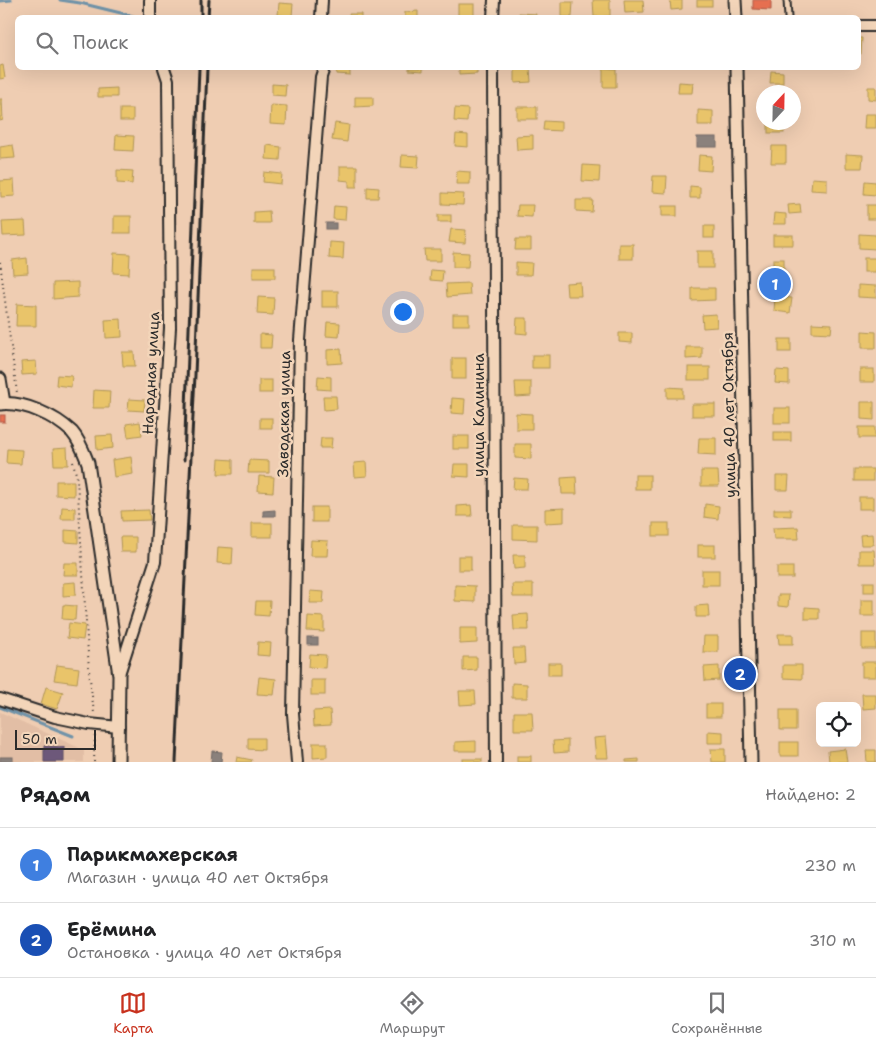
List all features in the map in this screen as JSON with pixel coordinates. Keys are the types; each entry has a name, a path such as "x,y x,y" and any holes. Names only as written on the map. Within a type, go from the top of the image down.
{"street":[{"path":"150,0 150,15"},
{"path":"321,15 322,0"},
{"path":"494,0 494,15"},
{"path":"735,0 736,15"},
{"path":"861,26 876,26"},
{"name":"Народная улица","path":"119,675 155,562 170,328 168,80 165,70"},
{"name":"Заводская улица","path":"296,762 293,714 300,340 321,77 323,70"},
{"name":"улица Калинина","path":"493,70 496,762"},
{"name":"улица 40 лет Октября","path":"737,70 751,762"},
{"path":"0,379 2,404"},
{"name":"Народная улица","path":"2,404 18,405 33,409 72,432 82,447 88,463 119,675 118,762"},
{"path":"0,699 55,717 95,725 119,727"}],"lane":[{"path":"787,0 788,15"}],"path":[{"path":"0,262 17,396"},
{"path":"73,462 77,478 88,670 95,725 94,762"}],"shaded area":[{"path":"0,712 84,750 84,762 0,762"}],"building: Жильё":[{"path":"593,0 610,0 610,15 594,15"},
{"path":"624,0 643,0 644,12 625,13"},
{"path":"670,0 682,0 682,9 671,10"},
{"path":"697,0 712,0 712,6 697,6"},
{"path":"562,2 573,2 572,15 562,15"},
{"path":"279,3 293,4 292,15 278,15"},
{"path":"458,4 474,4 474,15 458,15"},
{"path":"418,11 418,15 405,15 405,12"},
{"path":"519,13 536,14 536,15 519,15"},
{"path":"3,65 5,78 0,79 0,66"},
{"path":"336,70 350,70 350,75 336,74"},
{"path":"459,70 477,70 477,74 459,75"},
{"path":"515,70 530,70 531,82 515,83"},
{"path":"603,70 616,70 616,87 603,87"},
{"path":"771,71 783,72 783,83 770,83"},
{"path":"679,82 693,83 692,93 678,93"},
{"path":"272,84 286,85 285,96 272,95"},
{"path":"868,87 876,87 876,100 868,99"},
{"path":"117,88 117,97 98,97 98,89"},
{"path":"355,97 373,97 373,106 355,107"},
{"path":"0,99 2,99 3,120 0,121"},
{"path":"271,105 287,106 286,125 270,124"},
{"path":"517,107 537,107 537,119 517,119"},
{"path":"455,108 468,109 467,122 454,121"},
{"path":"120,109 133,109 133,121 120,121"},
{"path":"698,110 713,111 713,125 698,125"},
{"path":"865,114 876,114 876,128 864,128"},
{"path":"544,121 561,122 561,131 543,130"},
{"path":"335,123 349,125 347,142 332,140"},
{"path":"768,130 784,130 784,133 768,133"},
{"path":"456,134 468,135 468,147 455,146"},
{"path":"116,135 134,136 133,151 115,150"},
{"path":"533,135 533,149 517,150 516,136"},
{"path":"13,145 15,158 0,159 0,147"},
{"path":"267,145 281,147 280,160 266,159"},
{"path":"772,146 786,146 786,163 771,163"},
{"path":"846,154 863,155 862,168 846,168"},
{"path":"402,155 419,156 418,168 401,167"},
{"path":"699,155 712,156 711,171 698,170"},
{"path":"583,165 600,166 599,182 582,181"},
{"path":"340,166 357,166 357,187 349,187 349,181 340,180"},
{"path":"117,170 133,171 132,184 117,183"},
{"path":"457,171 470,172 470,184 456,184"},
{"path":"264,172 282,174 281,184 263,182"},
{"path":"653,176 667,176 666,193 652,192"},
{"path":"812,178 827,179 827,191 811,190"},
{"path":"14,180 15,196 1,197 0,181"},
{"path":"865,181 876,182 876,195 864,194"},
{"path":"690,186 700,187 700,198 690,198"},
{"path":"367,187 379,188 378,198 367,198"},
{"path":"442,193 464,194 463,205 442,204"},
{"path":"576,200 593,200 592,212 576,211"},
{"path":"800,204 801,213 789,214 788,205"},
{"path":"518,205 533,205 532,217 517,216"},
{"path":"867,205 876,205 876,219 867,219"},
{"path":"334,206 346,207 345,220 333,219"},
{"path":"662,206 677,206 677,216 662,216"},
{"path":"269,211 270,223 254,223 254,212"},
{"path":"774,213 786,214 786,224 773,224"},
{"path":"438,215 451,215 451,222 438,222"},
{"path":"114,216 131,216 131,233 114,233"},
{"path":"25,221 26,235 3,236 2,222"},
{"path":"704,226 714,226 714,238 704,238"},
{"path":"451,229 466,230 465,243 449,242"},
{"path":"859,234 876,235 876,249 859,248"},
{"path":"773,235 793,235 793,245 773,245"},
{"path":"516,239 531,239 531,250 515,250"},
{"path":"330,242 344,243 343,259 329,258"},
{"path":"619,244 633,244 633,259 619,259"},
{"path":"424,249 441,249 441,261 425,261"},
{"path":"697,251 713,251 713,268 697,268"},
{"path":"453,252 469,253 468,267 453,267"},
{"path":"114,253 130,254 129,274 113,273"},
{"path":"27,258 28,273 13,274 12,260"},
{"path":"864,258 876,258 876,272 864,272"},
{"path":"773,259 784,259 784,269 773,269"},
{"path":"516,262 532,263 531,275 516,275"},
{"path":"253,267 275,267 275,278 253,278"},
{"path":"431,270 443,271 442,281 430,280"},
{"path":"78,282 78,297 53,299 53,283"},
{"path":"580,282 581,296 567,296 566,283"},
{"path":"469,283 470,295 447,297 446,284"},
{"path":"858,285 876,286 876,298 858,297"},
{"path":"692,288 715,288 715,300 692,301"},
{"path":"322,291 338,291 338,307 322,307"},
{"path":"258,297 274,298 273,315 257,314"},
{"path":"775,297 792,298 790,313 774,311"},
{"path":"17,304 36,305 36,326 16,326"},
{"path":"453,314 469,314 469,325 453,325"},
{"path":"716,314 717,327 703,328 702,315"},
{"path":"517,318 527,318 527,334 516,333"},
{"path":"121,319 122,337 106,338 105,320"},
{"path":"327,322 340,323 339,337 326,336"},
{"path":"812,323 832,324 831,333 812,332"},
{"path":"862,331 876,332 876,348 862,348"},
{"path":"619,333 632,333 632,343 619,342"},
{"path":"260,334 272,335 271,348 260,348"},
{"path":"779,339 791,339 791,352 779,352"},
{"path":"686,347 702,347 702,358 686,359"},
{"path":"341,349 342,363 327,364 327,350"},
{"path":"122,352 134,352 135,366 123,366"},
{"path":"532,355 549,355 549,368 532,368"},
{"path":"452,358 466,358 466,379 452,379"},
{"path":"36,361 37,374 22,375 21,362"},
{"path":"688,367 710,367 710,380 688,380"},
{"path":"860,369 874,369 874,382 860,382"},
{"path":"776,370 789,371 789,384 775,383"},
{"path":"57,375 72,376 71,387 56,385"},
{"path":"318,376 331,377 331,390 317,389"},
{"path":"259,380 272,380 272,393 259,393"},
{"path":"515,382 531,382 531,396 516,397"},
{"path":"667,387 683,388 683,398 667,398"},
{"path":"94,390 110,391 109,408 93,408"},
{"path":"323,396 336,396 337,409 324,410"},
{"path":"452,398 465,399 464,414 451,413"},
{"path":"129,399 145,400 144,411 128,410"},
{"path":"861,402 874,402 874,420 861,419"},
{"path":"692,404 715,404 715,416 692,416"},
{"path":"774,408 790,408 790,423 774,423"},
{"path":"516,413 532,414 532,429 516,429"},
{"path":"260,418 272,418 272,428 260,428"},
{"path":"140,422 142,435 128,437 126,424"},
{"path":"859,427 875,427 875,438 859,438"},
{"path":"774,432 791,432 791,441 774,441"},
{"path":"112,435 113,448 97,450 96,436"},
{"path":"453,436 469,436 469,449 453,449"},
{"path":"321,438 332,438 331,448 320,448"},
{"path":"699,438 716,438 716,455 698,454"},
{"path":"515,444 531,444 531,459 515,458"},
{"path":"67,448 68,465 54,465 53,449"},
{"path":"7,449 22,450 21,464 6,463"},
{"path":"131,457 133,474 114,477 112,460"},
{"path":"219,459 233,460 233,474 218,474"},
{"path":"249,460 269,461 269,473 248,473"},
{"path":"366,462 367,476 355,477 354,463"},
{"path":"454,464 469,464 469,477 453,476"},
{"path":"854,469 873,469 873,481 854,481"},
{"path":"701,471 718,471 719,486 701,486"},
{"path":"635,475 650,475 650,489 635,489"},
{"path":"259,476 274,477 273,492 258,491"},
{"path":"776,476 789,476 788,490 776,490"},
{"path":"576,477 577,494 562,494 561,478"},
{"path":"514,478 528,479 527,489 513,489"},
{"path":"56,481 74,481 74,496 56,495"},
{"path":"859,497 873,497 873,509 859,509"},
{"path":"705,504 719,506 718,519 704,517"},
{"path":"471,505 472,516 457,516 457,506"},
{"path":"62,507 75,508 75,519 61,519"},
{"path":"312,507 327,507 327,522 312,522"},
{"path":"564,508 564,522 545,523 545,509"},
{"path":"774,509 791,509 791,516 774,515"},
{"path":"149,510 150,520 122,521 121,511"},
{"path":"252,523 272,523 272,537 252,537"},
{"path":"653,523 669,523 669,536 653,536"},
{"path":"513,525 537,525 537,540 513,539"},
{"path":"798,527 799,539 774,539 773,528"},
{"path":"65,530 78,531 78,543 65,542"},
{"path":"872,534 873,545 861,545 860,535"},
{"path":"120,537 136,537 136,552 121,552"},
{"path":"311,540 328,541 327,556 310,556"},
{"path":"698,545 715,545 715,557 698,557"},
{"path":"218,547 233,548 232,564 217,563"},
{"path":"859,550 874,550 875,564 859,564"},
{"path":"513,555 525,555 525,568 514,569"},
{"path":"458,556 471,556 471,570 458,570"},
{"path":"64,563 78,563 78,575 63,575"},
{"path":"777,567 793,567 793,578 777,578"},
{"path":"702,570 719,570 719,585 702,585"},
{"path":"75,582 76,595 63,596 63,583"},
{"path":"864,582 874,582 874,592 864,592"},
{"path":"512,584 533,584 533,597 513,597"},
{"path":"455,585 475,586 475,602 455,601"},
{"path":"310,591 324,592 323,603 309,603"},
{"path":"778,595 789,595 788,607 778,606"},
{"path":"861,600 874,600 874,616 861,616"},
{"path":"256,601 270,601 269,616 255,615"},
{"path":"63,605 76,606 75,620 62,619"},
{"path":"708,605 709,617 696,617 696,606"},
{"path":"805,607 819,608 819,619 805,619"},
{"path":"528,614 529,630 514,630 513,615"},
{"path":"308,616 324,617 324,632 307,631"},
{"path":"69,623 85,625 83,640 67,638"},
{"path":"460,628 477,628 477,643 460,644"},
{"path":"862,633 876,633 876,649 862,649"},
{"path":"778,634 793,634 793,644 779,644"},
{"path":"704,636 718,636 718,652 703,652"},
{"path":"258,642 271,643 270,656 257,655"},
{"path":"513,648 524,648 525,663 514,664"},
{"path":"310,654 326,655 325,668 309,667"},
{"path":"463,657 477,657 477,670 463,671"},
{"path":"862,662 876,662 876,677 862,677"},
{"path":"548,663 561,663 561,675 548,675"},
{"path":"57,665 79,668 77,683 54,680"},
{"path":"783,665 802,665 802,679 783,678"},
{"path":"719,666 719,680 705,681 704,667"},
{"path":"259,677 276,679 274,695 257,694"},
{"path":"311,680 325,680 325,695 311,695"},
{"path":"512,683 527,684 527,698 512,698"},
{"path":"46,687 63,692 57,709 41,704"},
{"path":"459,691 475,691 476,704 460,705"},
{"path":"862,694 876,694 876,708 863,709"},
{"path":"706,704 721,704 721,717 706,717"},
{"path":"330,710 331,725 314,726 313,711"},
{"path":"780,710 796,710 796,730 780,730"},
{"path":"514,712 532,712 533,730 514,730"},
{"path":"708,731 723,732 723,743 708,743"},
{"path":"606,737 608,758 596,758 594,738"},
{"path":"248,738 264,738 264,750 248,749"},
{"path":"568,740 568,752 554,753 553,741"},
{"path":"476,741 476,751 455,751 455,742"},
{"path":"780,742 798,742 798,756 780,756"},
{"path":"313,743 327,743 327,757 313,758"},
{"path":"711,749 725,749 725,762 712,762"},
{"path":"845,749 847,762 829,762 828,751"},
{"path":"866,750 876,750 876,762 867,762"},
{"path":"517,756 531,756 531,762 517,762"},
{"path":"237,757 252,760 251,762 236,762"},
{"path":"463,759 482,759 482,762 463,762"},
{"path":"639,759 639,762 626,762 626,760"}],"building: Торговля":[{"path":"753,0 771,0 771,10 753,9"},
{"path":"772,279 787,281 787,289 771,288"},
{"path":"0,415 5,415 5,422 0,422"}],"building: Офисы":[{"path":"44,746 64,747 64,762 44,762"}],"building: Промзона":[{"path":"697,137 717,137 717,147 697,147"},
{"path":"326,223 336,223 336,229 326,229"},
{"path":"275,510 275,516 263,516 263,511"},
{"path":"308,638 318,638 318,645 308,645"},
{"path":"212,751 222,752 221,762 211,762"},
{"path":"0,757 13,757 13,762 0,762"}],"waterway":[{"path":"0,1 11,0"},
{"path":"60,0 129,15"},
{"path":"0,707 73,736"}],"railway":[{"path":"201,0 201,15"},
{"path":"208,15 209,0"},
{"path":"184,460 199,70"},
{"path":"176,762 195,375 207,70"}],"place":[{"name":"Парикмахерская","path":"775,284"},
{"name":"Ерёмина","path":"740,674"}]}
